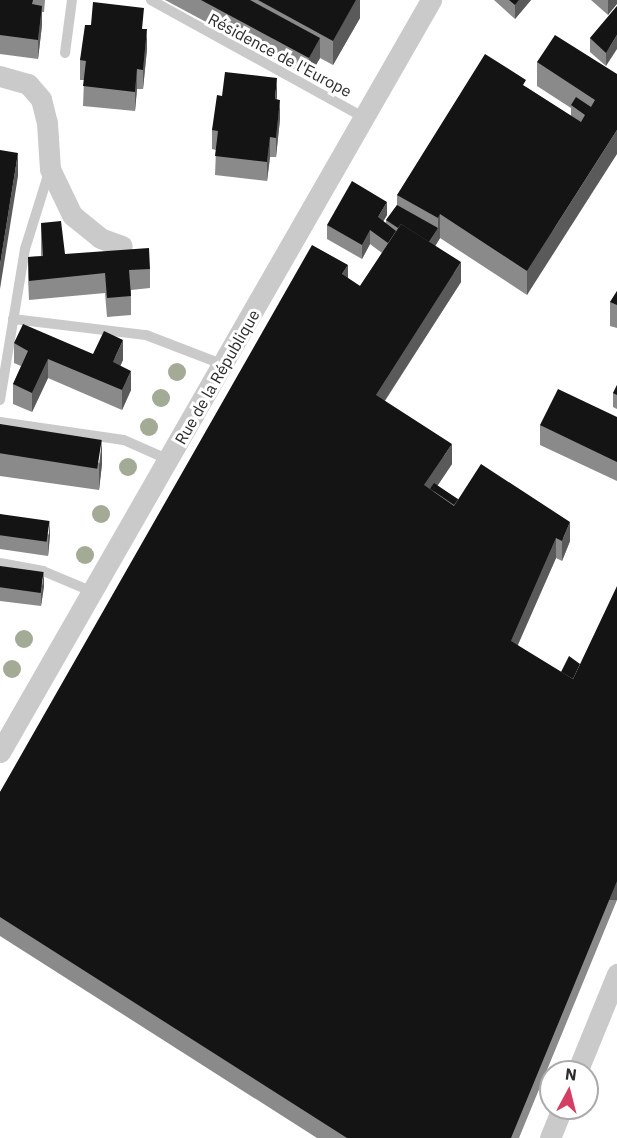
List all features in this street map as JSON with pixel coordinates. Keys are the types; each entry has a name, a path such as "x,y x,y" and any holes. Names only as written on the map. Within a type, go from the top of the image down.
{"street":[{"name":"Rue de la République","path":"0,752 224,365 431,0"},
{"path":"0,76 28,84 41,99 47,123 50,169 72,215 100,238 122,246"},
{"path":"582,1060 617,974"},
{"path":"550,1138 557,1120"}],"lane":[{"path":"65,53 72,0"},
{"name":"Résidence de l'Europe","path":"151,0 365,118"},
{"path":"0,400 25,249 50,169"},
{"path":"13,319 146,335 224,365"},
{"path":"0,422 124,440 169,460"},
{"path":"0,563 43,571 93,592"}],"building":[{"path":"0,0 33,0 32,4 42,6 38,40 0,35"},
{"path":"201,0 250,0 320,38 309,58"},
{"path":"258,0 356,0 333,41"},
{"path":"509,0 519,0 515,5"},
{"path":"93,2 144,8 142,29 147,29 143,70 137,69 135,92 83,86 86,61 80,60 85,25 91,25"},
{"path":"617,6 617,35 606,53 590,38"},
{"path":"555,35 617,74 617,130 527,271 440,214 438,218 397,195 485,54 526,80 523,85 581,122 585,115 571,105 576,97 591,107 595,100 537,62"},
{"path":"225,72 277,78 275,99 280,100 276,138 270,137 267,162 215,156 218,131 212,130 217,95 222,96"},
{"path":"0,150 18,153 0,265"},
{"path":"352,181 387,202 378,217 396,231 388,243 370,230 362,245 327,225"},
{"path":"397,205 438,228 429,242 401,224 398,228 386,220"},
{"path":"61,221 65,254 149,248 150,269 129,270 131,296 107,298 105,273 29,281 28,257 43,256 41,223"},
{"path":"401,224 461,262 376,395 452,444 424,485 454,506 481,464 570,522 562,541 556,538 511,641 573,679 617,586 617,881 543,1060 539,1060 539,1070 511,1138 347,1138 0,917 0,792 312,245 348,265 342,274 360,286"},
{"path":"617,291 617,305 610,302"},
{"path":"23,324 93,354 104,331 123,340 113,362 131,371 122,390 48,359 32,393 13,384 28,351 14,343"},
{"path":"558,389 617,417 617,462 540,425"},
{"path":"0,424 102,440 97,469 0,453"},
{"path":"434,483 458,499 454,505 430,489"},
{"path":"0,514 50,521 47,542 0,535"},
{"path":"0,566 44,572 41,593 0,587"},
{"path":"569,656 580,664 573,679 561,672"}]}
